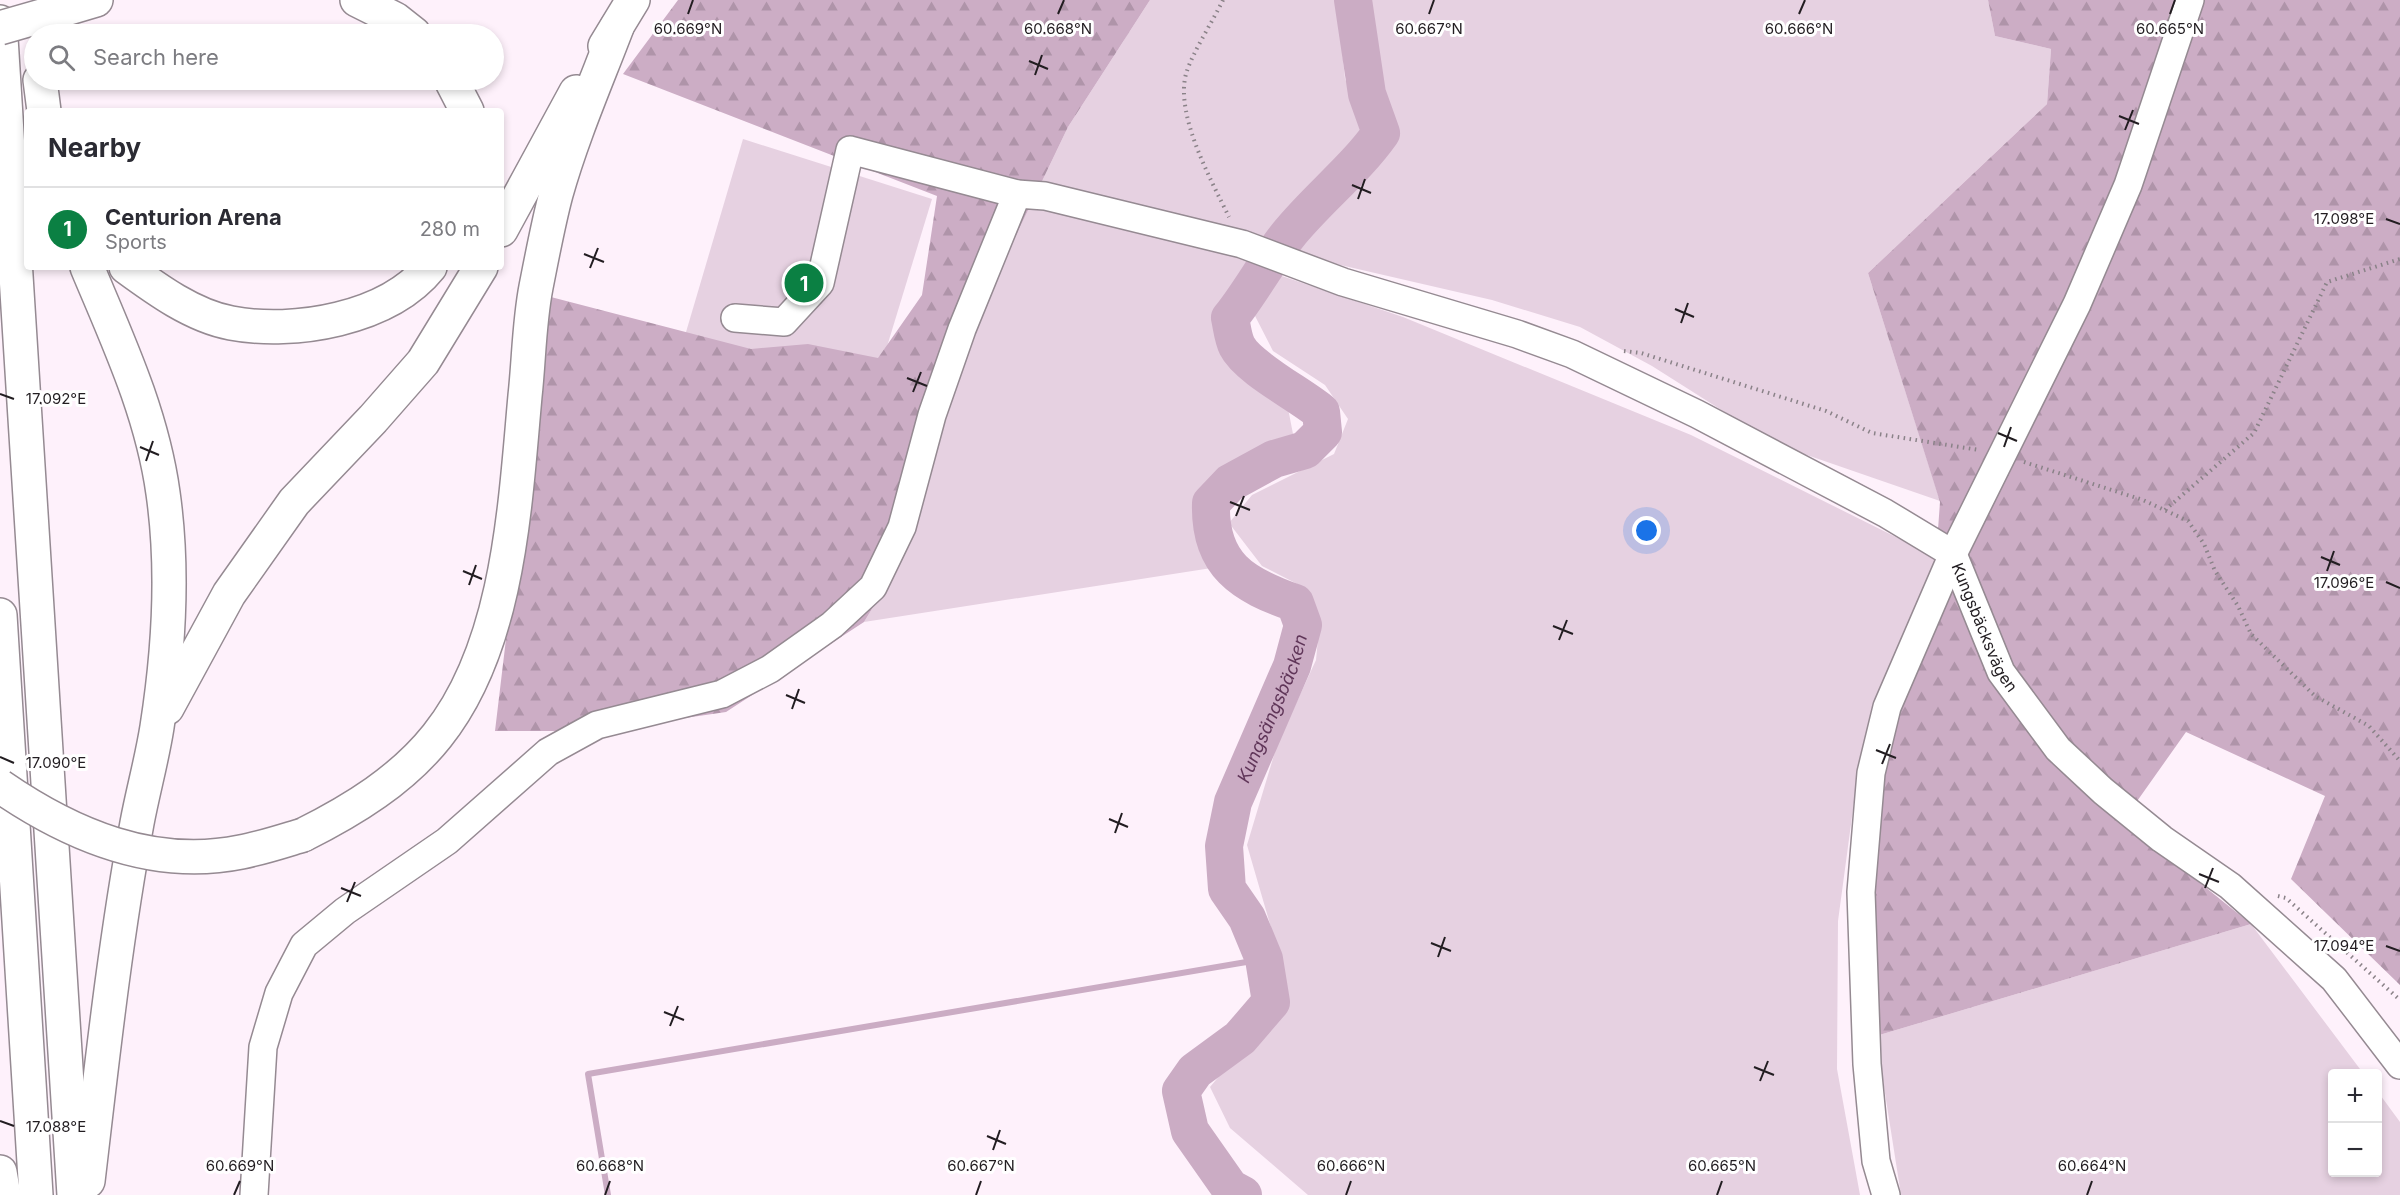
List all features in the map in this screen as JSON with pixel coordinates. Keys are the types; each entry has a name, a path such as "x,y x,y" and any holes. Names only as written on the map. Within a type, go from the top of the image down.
{"highway":[{"path":"0,28 46,6 96,0"},
{"path":"357,0 402,24"},
{"path":"40,24 46,6"},
{"path":"504,224 566,110 625,14"},
{"path":"0,786 56,822 108,843 133,850 217,855 240,852 303,835 347,813 394,779 438,735 464,692 486,644 506,561 516,503 535,290 556,194 625,14"},
{"path":"0,22 74,1195"},
{"path":"41,90 44,108"},
{"path":"456,90 465,108"},
{"path":"87,1195 109,1007 137,823 157,729 168,644 169,578 163,494 146,413 88,270"},
{"path":"130,270 169,299 230,323 297,327 358,315 418,282 428,270"},
{"path":"157,729 229,594 294,502 373,419 423,362 479,270"},
{"path":"0,615 36,1195"},
{"path":"0,1172 4,1195"}],"street":[{"name":"Kungsbäcksvägen","path":"2190,0 2128,185 2077,304 1953,554 2001,672 2058,749 2103,791 2162,840 2230,886 2334,979 2400,1065"},
{"path":"735,318 784,322 820,283 850,150 1017,194 1046,196 1242,244 1307,269 1517,334 1572,354 1707,420 1885,513 1953,554 1887,707 1871,773 1861,892 1866,1052 1876,1161 1886,1195"},
{"path":"254,1195 263,1047 279,993 304,945 345,911 447,841 548,752 597,725 722,694 770,669 832,625 873,587 902,527 932,415 962,328 1017,194"}],"path":[{"path":"1223,0 1186,74 1184,105 1196,140 1242,244"},
{"path":"2165,510 2254,433 2327,282 2400,259"},
{"path":"1620,350 1641,353 1826,411 1872,433 2002,455 2143,500 2188,521 2204,544 2215,571 2238,606 2251,634 2314,696 2369,726 2400,761"}],"shaded area":[{"path":"1150,0 1337,0 1345,79 1365,127 1307,204 1269,239 1246,277 1220,311 1224,344 1250,380 1286,398 1293,434 1262,446 1237,460 1216,478 1194,504 1199,532 1218,567 864,622 892,576 987,296 1068,127"},
{"path":"1359,0 1988,0 1995,36 2051,49 2047,104 1868,273 1940,501 1775,444 1652,366 1580,327 1492,300 1284,252 1313,214 1379,153 1395,131 1367,67"},
{"path":"743,139 932,199 878,376 658,427"},
{"path":"1270,272 1403,317 1691,435 1936,557 1858,772 1838,921 1837,1069 1860,1195 1308,1195 1230,1128 1210,1087 1253,1036 1286,979 1247,845 1277,745 1316,660 1320,618 1305,588 1262,566 1229,523 1252,495 1334,454 1348,419 1325,385 1273,351 1254,314"},
{"path":"2251,924 2360,1069 2328,1069 2328,1177 2382,1177 2382,1097 2400,1122 2400,1195 1901,1195 1876,1036"}],"green space":[{"path":"678,0 1150,0 1068,127 987,296 892,576 864,622 726,712 596,731 495,731 547,296 751,349 808,344 878,358 922,295 937,196 623,74"},
{"path":"1988,0 2400,0 2400,985 2291,879 2325,796 2186,732 2123,821 2251,924 1876,1036 1858,772 1936,557 1940,502 1868,273 2047,104 2051,49 1995,36"}],"waterway":[{"name":"Kungsängsbäcken","path":"1243,1195 1230,1188 1190,1131 1181,1091 1195,1071 1240,1038 1271,1002 1264,959 1247,918 1227,889 1224,846 1233,802 1292,666 1303,625 1295,603 1245,580 1223,557 1216,542 1211,503 1230,483 1274,459 1305,450 1323,432 1321,412 1263,372 1243,354 1237,346 1230,318 1288,235 1359,160 1381,133 1367,94 1353,0"},
{"path":"608,1195 588,1074 1264,959"}],"place":[{"name":"Centurion Arena","path":"804,283"}]}
